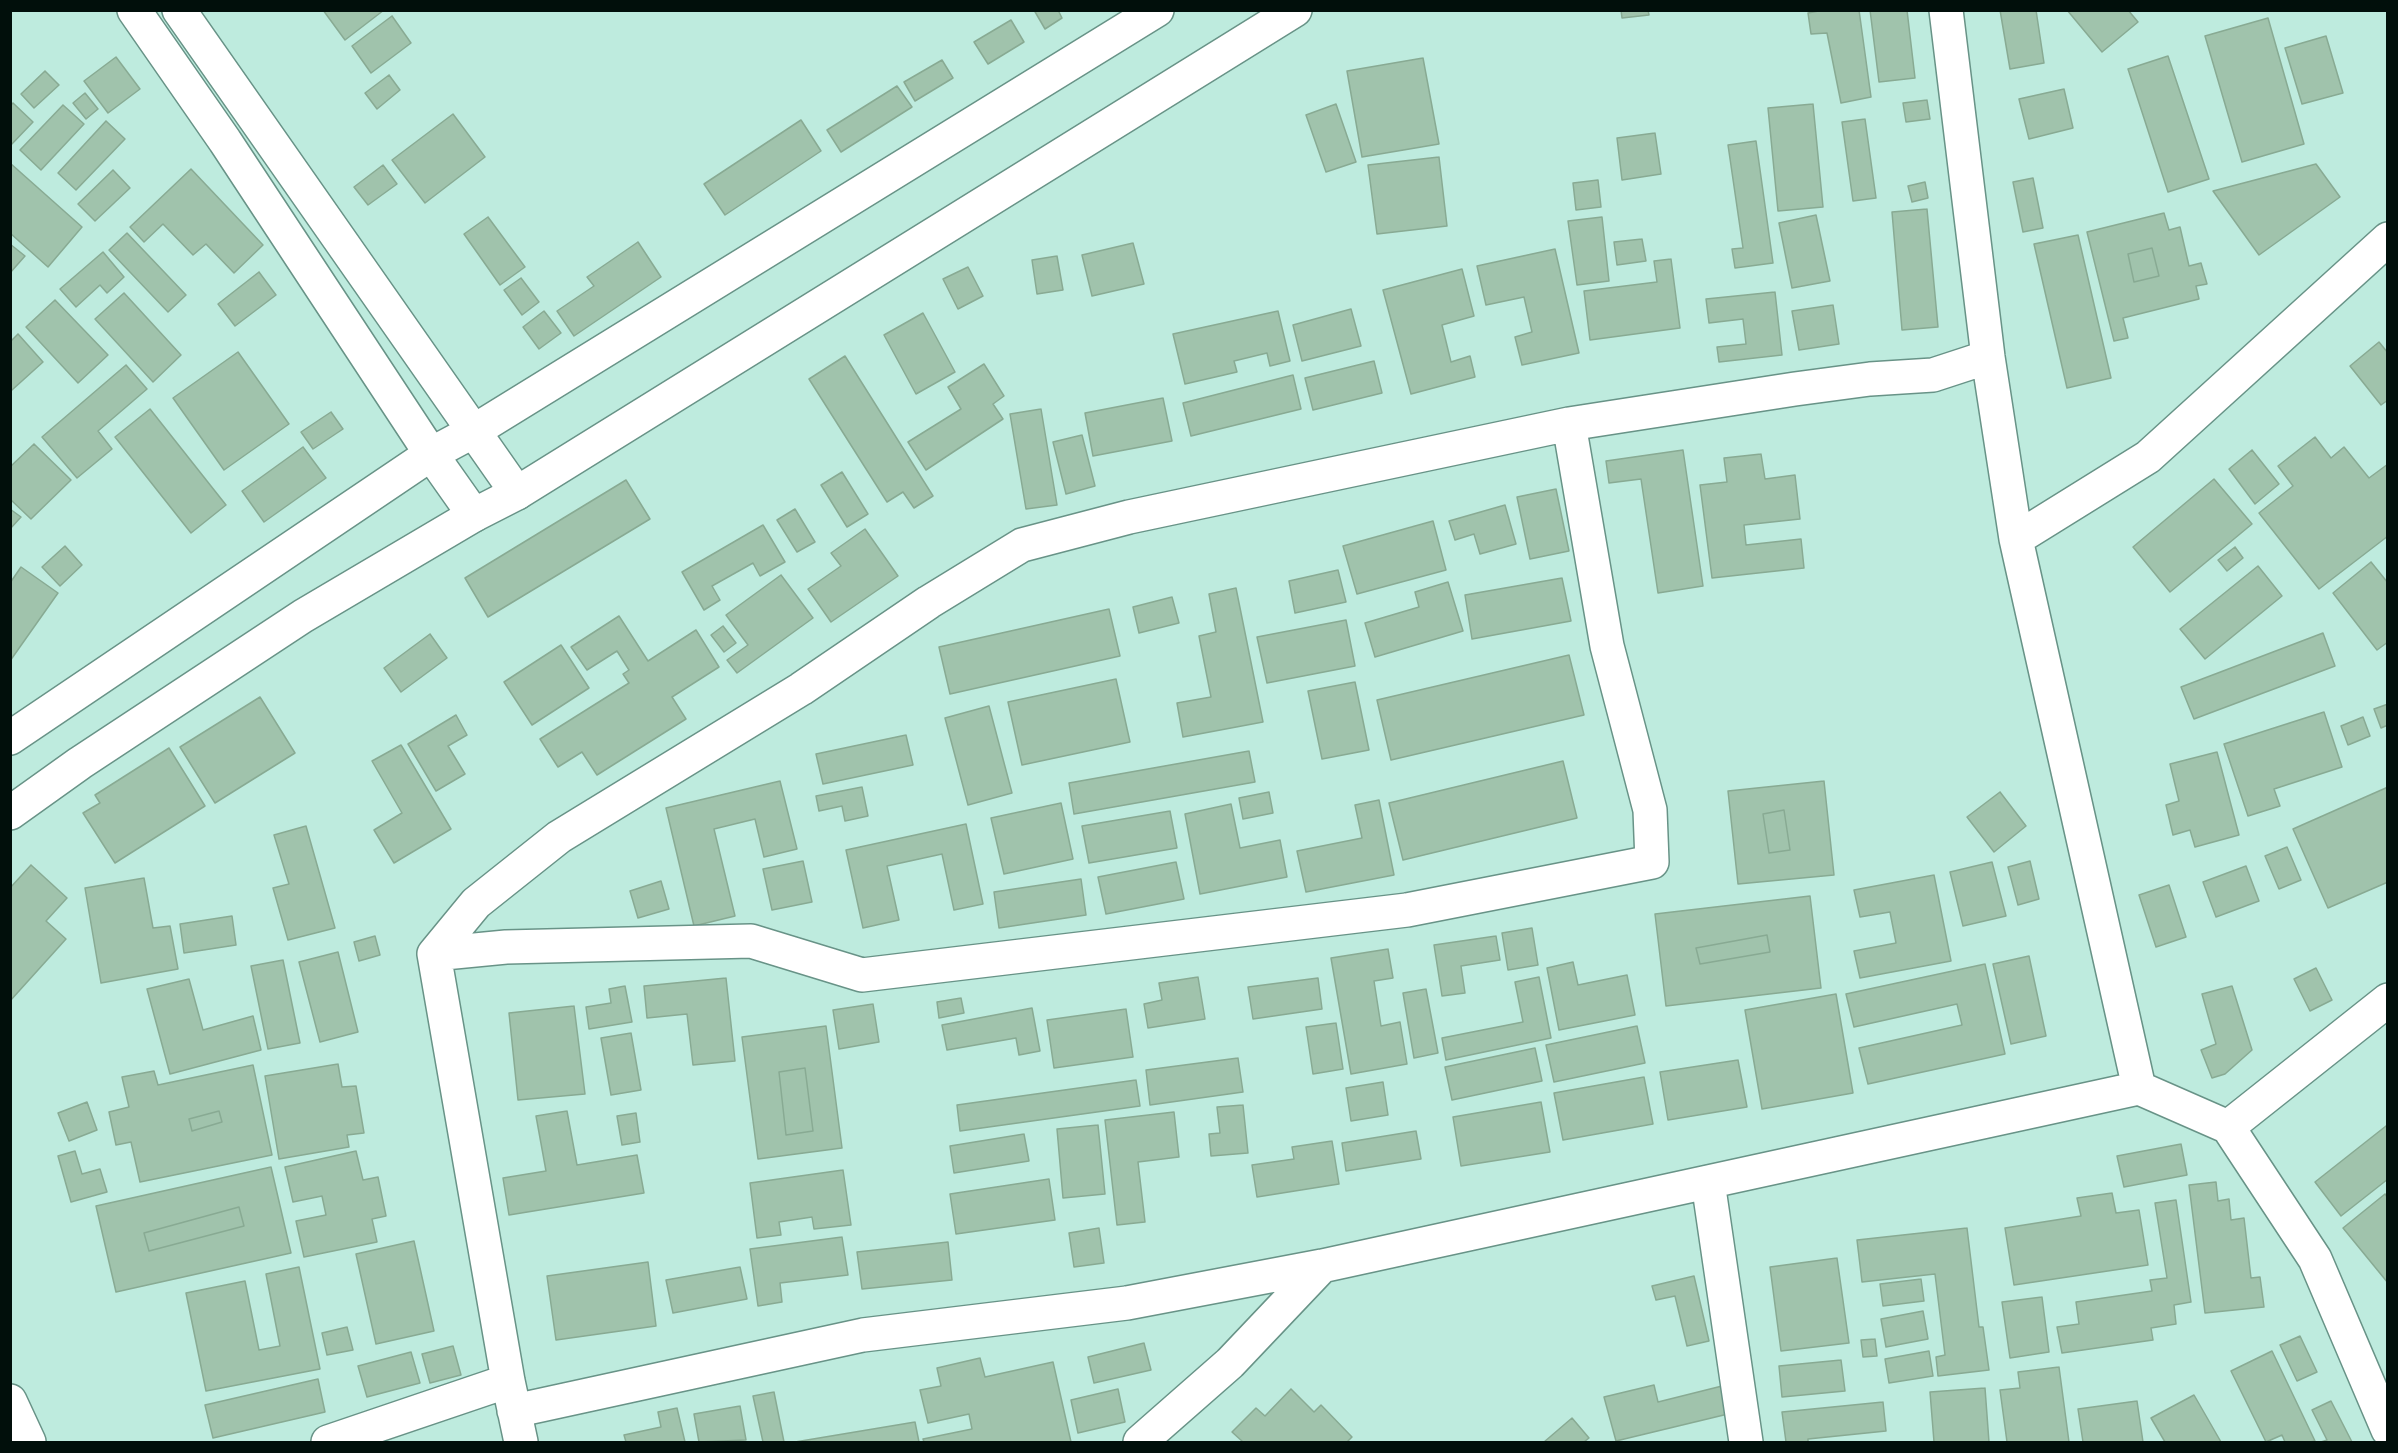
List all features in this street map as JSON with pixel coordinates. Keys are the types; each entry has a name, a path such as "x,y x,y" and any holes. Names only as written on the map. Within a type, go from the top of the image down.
{"street":[{"path":"134,10 225,141 431,454 474,515"},
{"path":"179,10 517,493"},
{"path":"10,738 431,454 474,431 1157,10"},
{"path":"10,813 80,763 303,615 474,515 517,493 1295,10"},
{"path":"1946,10 1989,357 2016,539 2139,1088"},
{"path":"2016,539 2148,457 2388,239"},
{"path":"521,1443 434,954 476,903 559,837 801,689 929,602 1022,545 1129,517 1569,424 1795,389 1870,379 1933,375 1989,357"},
{"path":"434,954 507,947 751,941 862,975 1407,910 1652,862 1650,810 1607,646 1569,424"},
{"path":"2228,1127 2388,1000"},
{"path":"328,1443 511,1396 863,1335 1127,1303 1322,1266 2139,1088 2228,1127 2315,1259 2378,1378 2388,1430"},
{"path":"1708,1182 1746,1443"},
{"path":"1140,1443 1230,1363 1322,1266"},
{"path":"10,1401 29,1443"}],"building":[{"path":"323,10 384,10 345,40"},
{"path":"1034,10 1058,10 1062,18 1045,29"},
{"path":"1621,10 1648,10 1649,15 1622,18"},
{"path":"1824,10 1859,10 1871,97 1841,103 1827,33 1811,34 1808,13"},
{"path":"1870,10 1907,10 1915,78 1879,82"},
{"path":"2000,10 2036,10 2044,63 2010,69"},
{"path":"2067,10 2128,10 2138,22 2102,52"},
{"path":"392,16 411,43 371,73 352,46"},
{"path":"2268,18 2304,144 2242,162 2205,36"},
{"path":"1011,20 1024,42 988,64 974,42"},
{"path":"2326,36 2343,93 2302,104 2285,48"},
{"path":"2168,56 2209,179 2168,192 2128,69"},
{"path":"116,57 140,89 108,113 84,81"},
{"path":"1423,58 1439,144 1362,157 1347,71"},
{"path":"942,60 953,78 915,101 904,82"},
{"path":"45,71 59,85 34,108 21,94"},
{"path":"389,75 400,90 377,109 365,93"},
{"path":"897,86 912,107 841,152 827,130"},
{"path":"2064,89 2073,128 2029,139 2019,99"},
{"path":"85,93 98,109 86,119 73,103"},
{"path":"1927,100 1930,119 1906,122 1903,103"},
{"path":"13,103 33,122 10,146 10,106"},
{"path":"1336,104 1356,162 1326,172 1306,115"},
{"path":"1813,104 1823,207 1778,211 1768,108"},
{"path":"63,105 84,124 41,170 20,150"},
{"path":"453,114 485,157 425,203 392,160"},
{"path":"1865,119 1876,198 1853,201 1842,122"},
{"path":"801,120 821,151 725,215 704,184"},
{"path":"106,121 125,139 76,190 58,173"},
{"path":"1655,133 1661,174 1622,180 1617,138"},
{"path":"1756,141 1773,263 1735,268 1732,249 1743,248 1728,145"},
{"path":"1439,157 1447,226 1377,234 1368,165"},
{"path":"10,163 82,227 48,267 10,233"},
{"path":"2316,164 2340,197 2259,255 2213,191"},
{"path":"383,165 397,184 368,205 354,187"},
{"path":"191,169 263,245 234,273 206,244 193,255 163,224 144,242 130,227"},
{"path":"113,170 130,188 95,221 78,204"},
{"path":"2033,178 2043,228 2023,232 2013,182"},
{"path":"1598,180 1601,207 1576,210 1573,183"},
{"path":"1925,182 1928,198 1912,202 1908,186"},
{"path":"1927,209 1938,327 1902,330 1892,212"},
{"path":"2164,213 2169,230 2180,227 2189,266 2201,263 2207,284 2196,286 2199,299 2123,318 2128,338 2114,341 2087,232","holes":["2152,248 2159,276 2134,282 2128,254"]},
{"path":"1816,215 1830,281 1792,288 1779,223"},
{"path":"488,217 525,267 500,285 464,234"},
{"path":"1602,217 1609,281 1577,285 1568,221"},
{"path":"127,233 186,295 168,312 109,250"},
{"path":"2078,235 2111,378 2067,388 2034,244"},
{"path":"1642,239 1646,261 1617,265 1614,242"},
{"path":"638,242 661,277 574,336 557,311 594,286 587,277"},
{"path":"1133,243 1144,284 1092,296 1082,255"},
{"path":"10,244 25,256 10,273"},
{"path":"2152,248 2159,276 2134,282 2128,254"},
{"path":"1555,249 1579,353 1522,365 1515,337 1532,332 1524,297 1486,305 1477,266"},
{"path":"103,252 124,277 107,293 100,285 76,307 60,289"},
{"path":"1057,256 1063,290 1037,294 1032,260"},
{"path":"1671,259 1680,328 1590,340 1584,291 1657,282 1654,261"},
{"path":"968,267 983,296 958,309 943,279"},
{"path":"1462,269 1474,316 1442,325 1451,362 1470,356 1475,377 1411,394 1383,290"},
{"path":"259,272 276,295 235,326 218,304"},
{"path":"521,278 539,302 522,315 504,290"},
{"path":"1775,292 1782,355 1719,362 1717,347 1746,344 1743,319 1709,323 1706,299"},
{"path":"124,293 181,355 153,382 95,319"},
{"path":"55,300 108,355 78,383 26,327"},
{"path":"1833,305 1839,344 1799,350 1792,311"},
{"path":"1351,309 1361,346 1302,361 1293,325"},
{"path":"544,311 561,333 539,349 523,327"},
{"path":"1278,311 1290,361 1270,366 1267,353 1234,361 1237,372 1185,384 1173,334"},
{"path":"923,313 955,372 916,394 884,335"},
{"path":"18,334 43,362 12,390 10,388 10,342"},
{"path":"2379,342 2388,353 2388,400 2381,405 2350,366"},
{"path":"238,352 289,424 224,470 173,398"},
{"path":"845,356 933,496 914,508 903,492 887,502 809,379"},
{"path":"1374,361 1382,393 1313,410 1305,378"},
{"path":"984,364 1004,396 993,404 1003,419 926,470 908,442 961,409 948,387"},
{"path":"126,365 147,389 98,431 112,449 77,478 42,437"},
{"path":"1293,375 1301,409 1191,436 1183,403"},
{"path":"1163,398 1172,441 1093,456 1085,413"},
{"path":"150,409 226,505 191,533 115,437"},
{"path":"1041,409 1057,505 1026,509 1010,414"},
{"path":"331,412 343,429 313,449 301,432"},
{"path":"1082,435 1095,486 1066,494 1053,442"},
{"path":"2315,437 2331,458 2344,447 2369,478 2388,464 2388,536 2319,589 2259,513 2293,486 2278,466"},
{"path":"34,444 71,480 31,519 10,499 10,467"},
{"path":"303,447 326,478 264,522 242,491"},
{"path":"1683,450 1703,586 1658,593 1641,479 1609,483 1606,461"},
{"path":"2252,450 2279,484 2255,504 2229,469"},
{"path":"1761,454 1765,479 1795,475 1800,519 1744,525 1746,545 1801,539 1804,568 1712,578 1700,485 1727,482 1724,458"},
{"path":"842,472 868,514 847,527 821,485"},
{"path":"2214,479 2252,524 2170,592 2133,547"},
{"path":"626,480 650,519 488,617 465,578"},
{"path":"1556,489 1569,551 1530,559 1517,497"},
{"path":"1505,505 1516,544 1480,554 1474,534 1455,540 1449,521"},
{"path":"10,509 21,517 10,529"},
{"path":"795,509 815,542 797,552 777,520"},
{"path":"1433,521 1446,570 1357,594 1343,546"},
{"path":"763,525 785,562 760,576 753,563 712,586 720,600 704,610 682,572"},
{"path":"865,529 898,576 831,622 808,589 841,566 831,553"},
{"path":"65,546 82,565 60,586 42,567"},
{"path":"2235,547 2243,558 2227,571 2218,560"},
{"path":"2371,562 2388,583 2388,642 2377,650 2333,593"},
{"path":"2258,566 2282,596 2205,659 2180,629"},
{"path":"21,567 58,593 10,661 10,583"},
{"path":"1338,570 1346,602 1295,613 1289,581"},
{"path":"781,575 813,618 737,673 727,660 748,645 726,615"},
{"path":"1562,578 1571,621 1472,639 1465,595"},
{"path":"1448,582 1463,631 1375,657 1365,623 1419,607 1415,592"},
{"path":"1236,588 1263,722 1183,737 1177,703 1211,697 1199,636 1216,632 1209,594"},
{"path":"1172,597 1179,623 1139,633 1133,607"},
{"path":"1109,609 1120,656 950,694 939,647"},
{"path":"619,616 648,661 696,630 719,667 672,697 686,719 597,775 582,752 558,767 540,739 629,683 623,674 629,670 617,651 587,670 571,647"},
{"path":"1346,620 1355,666 1267,683 1257,637"},
{"path":"723,626 736,643 724,652 711,635"},
{"path":"2323,633 2335,666 2194,719 2181,687"},
{"path":"430,634 447,658 401,692 384,668"},
{"path":"561,645 589,688 532,725 504,682"},
{"path":"1569,655 1584,715 1391,760 1377,700"},
{"path":"1116,679 1130,742 1022,765 1008,702"},
{"path":"1355,682 1369,750 1322,759 1308,691"},
{"path":"260,697 295,753 215,803 180,747"},
{"path":"2388,704 2388,725 2381,728 2374,709"},
{"path":"989,706 1012,793 968,805 945,718"},
{"path":"2324,712 2342,767 2274,789 2280,806 2248,816 2224,744"},
{"path":"456,715 467,735 448,746 465,774 436,791 408,744"},
{"path":"2363,717 2370,736 2348,745 2341,726"},
{"path":"906,735 913,765 823,784 816,754"},
{"path":"401,745 451,829 394,863 374,830 402,813 372,761"},
{"path":"169,748 205,806 115,863 83,813 100,803 95,795"},
{"path":"1249,751 1255,782 1074,814 1069,783"},
{"path":"2217,752 2239,835 2195,847 2190,830 2173,835 2166,805 2179,801 2170,764"},
{"path":"1563,761 1577,818 1403,860 1389,803"},
{"path":"780,781 797,849 764,857 755,819 714,829 735,916 694,926 666,808"},
{"path":"1824,781 1834,875 1738,884 1728,791","holes":["1784,810 1790,850 1769,853 1763,814"]},
{"path":"862,787 868,816 845,821 842,806 819,811 816,796"},
{"path":"2388,787 2388,882 2328,908 2293,829"},
{"path":"1269,792 1273,813 1243,819 1239,798"},
{"path":"2000,792 2026,826 1994,852 1967,817"},
{"path":"1379,800 1394,875 1306,892 1297,851 1362,838 1355,805"},
{"path":"1061,803 1073,859 1004,874 991,818"},
{"path":"1231,804 1240,848 1280,840 1287,877 1200,894 1185,814"},
{"path":"1784,810 1790,850 1769,853 1763,814"},
{"path":"1170,811 1177,848 1089,863 1082,826"},
{"path":"966,824 983,904 954,910 942,854 887,866 899,920 863,928 846,850"},
{"path":"306,826 335,928 288,940 273,888 289,884 274,835"},
{"path":"2287,847 2301,880 2279,889 2265,856"},
{"path":"803,861 812,902 772,910 763,869"},
{"path":"2030,861 2039,899 2018,905 2008,867"},
{"path":"1176,862 1184,899 1106,914 1098,877"},
{"path":"1992,862 2006,916 1963,926 1950,872"},
{"path":"31,865 67,898 46,921 66,939 10,1001 10,888"},
{"path":"2246,866 2259,901 2216,917 2203,882"},
{"path":"1934,875 1951,961 1860,978 1854,951 1896,943 1890,912 1860,917 1854,890"},
{"path":"144,878 153,928 170,926 178,969 101,983 85,888"},
{"path":"1081,879 1086,915 999,928 994,892"},
{"path":"661,881 669,909 638,918 630,891"},
{"path":"2169,885 2186,937 2156,947 2139,895"},
{"path":"1810,896 1821,988 1666,1006 1655,914","holes":["1767,935 1770,952 1700,964 1696,948"]},
{"path":"232,916 236,945 184,953 180,924"},
{"path":"1532,928 1538,965 1508,970 1502,933"},
{"path":"1767,935 1770,952 1700,964 1696,948"},
{"path":"375,936 380,955 359,961 354,942"},
{"path":"1496,936 1500,960 1461,966 1465,993 1442,996 1434,945"},
{"path":"1388,949 1393,978 1374,981 1381,1026 1400,1022 1407,1064 1351,1074 1331,958"},
{"path":"338,952 358,1032 320,1042 299,962"},
{"path":"2029,956 2046,1036 2011,1044 1993,964"},
{"path":"283,960 300,1043 268,1049 251,966"},
{"path":"1573,962 1578,985 1627,975 1635,1015 1559,1030 1547,968"},
{"path":"1985,964 2005,1054 1868,1084 1859,1048 1962,1025 1957,1004 1854,1027 1846,994"},
{"path":"2316,968 2332,1000 2310,1011 2294,979"},
{"path":"1198,977 1205,1019 1148,1028 1144,1004 1162,1000 1159,983"},
{"path":"1539,977 1551,1038 1446,1060 1442,1038 1523,1022 1515,982"},
{"path":"726,978 735,1061 693,1065 687,1014 647,1018 644,986"},
{"path":"1318,978 1322,1009 1253,1019 1248,987"},
{"path":"189,979 203,1030 253,1016 261,1050 170,1074 147,989"},
{"path":"625,986 632,1022 589,1029 586,1007 611,1003 609,989"},
{"path":"2232,986 2252,1050 2225,1074 2212,1078 2201,1050 2216,1044 2202,994"},
{"path":"1426,989 1438,1053 1414,1058 1403,993"},
{"path":"1836,994 1853,1093 1762,1109 1745,1010"},
{"path":"961,998 964,1013 939,1018 937,1002"},
{"path":"873,1004 879,1042 839,1049 833,1010"},
{"path":"574,1006 585,1094 518,1100 509,1013"},
{"path":"1032,1008 1040,1051 1019,1055 1016,1038 947,1050 942,1025"},
{"path":"1126,1009 1133,1057 1054,1068 1047,1020"},
{"path":"1336,1023 1343,1069 1313,1074 1306,1027"},
{"path":"826,1026 842,1148 758,1159 742,1037","holes":["805,1068 813,1131 786,1135 779,1072"]},
{"path":"1637,1026 1645,1063 1554,1082 1546,1045"},
{"path":"631,1033 641,1090 611,1095 601,1038"},
{"path":"1535,1048 1542,1081 1452,1100 1445,1067"},
{"path":"1238,1058 1243,1092 1150,1105 1146,1070"},
{"path":"1738,1060 1747,1107 1668,1120 1660,1072"},
{"path":"338,1064 342,1087 356,1086 364,1133 347,1135 349,1147 279,1159 265,1076"},
{"path":"253,1065 272,1155 140,1182 131,1142 116,1145 109,1112 129,1107 122,1077 154,1071 158,1085","holes":["219,1111 222,1122 192,1131 189,1119"]},
{"path":"805,1068 813,1131 786,1135 779,1072"},
{"path":"1644,1077 1653,1124 1563,1140 1554,1093"},
{"path":"1136,1080 1140,1106 960,1131 957,1105"},
{"path":"1383,1082 1388,1115 1351,1121 1346,1088"},
{"path":"87,1102 97,1130 69,1141 58,1113"},
{"path":"1541,1102 1550,1152 1461,1166 1453,1117"},
{"path":"1243,1105 1248,1153 1211,1156 1209,1134 1220,1133 1217,1107"},
{"path":"219,1111 222,1122 192,1131 189,1119"},
{"path":"567,1111 577,1165 637,1155 644,1193 509,1215 503,1178 546,1171 536,1116"},
{"path":"1174,1112 1179,1157 1138,1162 1145,1222 1117,1225 1105,1120"},
{"path":"636,1113 640,1142 622,1145 617,1116"},
{"path":"1098,1125 1105,1194 1063,1198 1057,1129"},
{"path":"2386,1126 2388,1128 2388,1179 2341,1216 2315,1182"},
{"path":"1416,1131 1421,1159 1346,1171 1342,1143"},
{"path":"1024,1134 1029,1161 954,1173 950,1146"},
{"path":"1332,1141 1339,1184 1257,1197 1252,1165 1294,1159 1292,1147"},
{"path":"2181,1144 2187,1175 2124,1187 2117,1156"},
{"path":"75,1151 82,1174 100,1169 107,1192 71,1202 58,1156"},
{"path":"356,1151 363,1180 378,1177 386,1216 372,1219 377,1242 304,1257 296,1221 326,1215 322,1196 293,1202 285,1167"},
{"path":"271,1167 291,1253 116,1292 96,1206","holes":["239,1207 244,1226 149,1251 144,1233"]},
{"path":"843,1170 851,1225 814,1229 812,1217 779,1222 781,1235 757,1238 750,1183"},
{"path":"1049,1179 1055,1220 956,1234 950,1194"},
{"path":"2216,1182 2218,1201 2229,1199 2231,1220 2244,1218 2251,1278 2260,1277 2264,1307 2205,1313 2189,1185"},
{"path":"2112,1193 2116,1213 2139,1210 2148,1265 2014,1285 2005,1228 2081,1216 2077,1198"},
{"path":"2385,1194 2388,1198 2388,1283 2343,1228"},
{"path":"2176,1200 2191,1302 2174,1305 2176,1324 2151,1328 2153,1340 2062,1353 2057,1327 2079,1324 2076,1302 2152,1291 2150,1280 2167,1278 2155,1203"},
{"path":"239,1207 244,1226 149,1251 144,1233"},
{"path":"1099,1228 1104,1263 1074,1267 1069,1233"},
{"path":"1967,1228 1979,1327 1983,1327 1989,1370 1938,1376 1936,1357 1945,1355 1935,1274 1862,1282 1857,1240"},
{"path":"842,1237 848,1275 780,1283 782,1302 758,1306 750,1249"},
{"path":"414,1241 434,1331 376,1344 356,1254"},
{"path":"948,1242 952,1280 862,1289 857,1252"},
{"path":"1837,1258 1849,1343 1781,1351 1770,1267"},
{"path":"648,1262 656,1326 556,1340 547,1276"},
{"path":"299,1267 320,1369 206,1391 186,1293 245,1281 259,1350 280,1346 266,1274"},
{"path":"740,1267 747,1299 673,1313 666,1280"},
{"path":"1694,1276 1709,1341 1687,1346 1675,1296 1656,1300 1652,1286"},
{"path":"1921,1279 1924,1301 1883,1306 1880,1284"},
{"path":"2042,1297 2049,1352 2010,1358 2002,1302"},
{"path":"1923,1311 1928,1339 1886,1347 1881,1319"},
{"path":"347,1327 353,1350 327,1355 322,1333"},
{"path":"2300,1336 2317,1372 2297,1381 2280,1345"},
{"path":"1875,1339 1877,1356 1863,1357 1861,1340"},
{"path":"1144,1343 1151,1370 1094,1383 1088,1357"},
{"path":"453,1346 461,1375 430,1383 422,1354"},
{"path":"1929,1351 1933,1376 1889,1383 1885,1359"},
{"path":"2272,1351 2315,1441 2285,1442 2282,1435 2266,1442 2231,1371"},
{"path":"411,1352 420,1383 367,1397 358,1366"},
{"path":"980,1358 985,1377 1053,1362 1071,1442 924,1442 923,1439 972,1429 969,1414 928,1423 920,1390 941,1386 937,1368"},
{"path":"1841,1360 1845,1391 1782,1397 1779,1366"},
{"path":"2059,1367 2069,1442 2007,1442 2000,1390 2020,1388 2018,1372"},
{"path":"318,1379 325,1412 213,1438 205,1405"},
{"path":"1654,1385 1658,1402 1722,1386 1728,1414 1616,1441 1604,1397"},
{"path":"1985,1388 1989,1442 1934,1442 1930,1392"},
{"path":"1118,1389 1125,1422 1078,1433 1071,1400"},
{"path":"1291,1389 1314,1412 1321,1405 1352,1437 1347,1442 1243,1442 1232,1432 1256,1408 1265,1416"},
{"path":"774,1392 784,1442 763,1442 753,1396"},
{"path":"2194,1395 2221,1442 2165,1442 2151,1418"},
{"path":"2137,1401 2143,1442 2083,1442 2078,1409"},
{"path":"2331,1401 2352,1442 2321,1442 2327,1440 2312,1410"},
{"path":"1883,1402 1886,1431 1808,1439 1808,1442 1786,1442 1782,1412"},
{"path":"740,1406 746,1440 699,1442 694,1414"},
{"path":"677,1408 685,1442 626,1442 624,1435 661,1427 658,1412"},
{"path":"1572,1418 1589,1438 1584,1442 1544,1442"},
{"path":"915,1422 919,1442 795,1442"}]}
